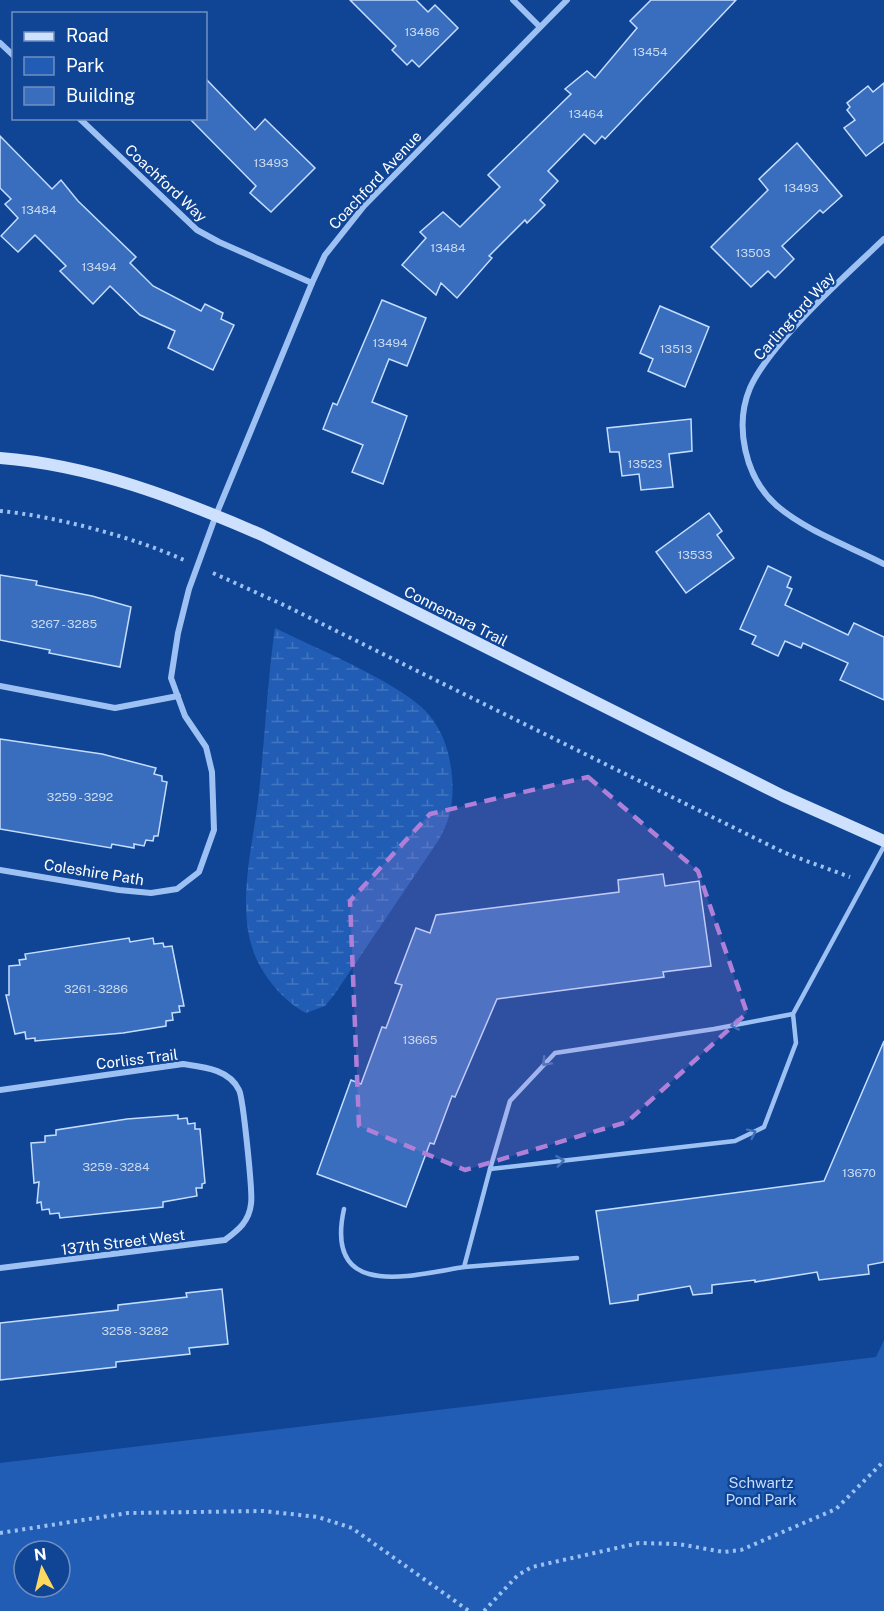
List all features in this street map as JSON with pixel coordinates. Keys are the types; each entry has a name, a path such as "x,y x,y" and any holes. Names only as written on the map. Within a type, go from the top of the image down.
{"street":[{"path":"513,0 540,27"},
{"name":"Coachford Avenue","path":"216,515 325,255 364,206 567,0"},
{"path":"0,44 12,54"},
{"name":"Coachford Way","path":"81,120 197,230 312,283"},
{"name":"Carlingford Way","path":"884,239 804,319 761,369 750,388 744,410 744,431 746,454 752,472 762,490 776,504 811,527 884,564"},
{"name":"Connemara Trail","path":"0,458 102,476 216,515 262,535 783,796 884,841"},
{"name":"Coleshire Path","path":"0,870 118,890 151,892 177,889 199,872 214,830 212,772 206,747 185,716 171,678 178,633 216,515"},
{"path":"0,686 115,708 178,696"},
{"name":"Corliss Trail","path":"0,1090 183,1064 205,1067 225,1074 239,1090 251,1204 244,1226"},
{"name":"137th Street West","path":"0,1268 202,1245 225,1240 244,1226"}],"lane":[{"path":"490,1169 735,1141 764,1127 796,1043 793,1014 884,846"},
{"path":"464,1267 510,1101 555,1053 714,1029 793,1014"},
{"path":"344,1209 338,1233 343,1251 359,1271 379,1278 464,1267 577,1258"}],"path":[{"path":"0,511 23,513 152,545 296,611 784,853 866,883"},
{"path":"484,1611 518,1575 532,1567 639,1543 678,1544 724,1552 760,1543 836,1509 884,1461"},
{"path":"0,1533 128,1514 263,1511 318,1517 352,1528 468,1611"}],"highlighted area":[{"path":"588,777 698,871 747,1013 627,1122 465,1170 359,1126 350,901 430,814"}],"green space":[{"path":"275,628 380,680 418,704 430,716 443,737 452,776 451,810 438,841 334,995 325,1006 306,1013 280,993 260,966 252,947 246,909 246,889 259,792"},
{"name":"Schwartz Pond Park","path":"884,1340 884,1611 0,1611 0,1463 876,1357"}],"building":[{"path":"350,0 416,0 428,12 435,5 458,28 419,67 412,60 407,65 392,50 396,46"},
{"path":"651,0 736,0 605,139 602,136 595,144 584,134 548,171 558,181 540,200 545,205 527,223 525,220 489,256 492,258 457,298 441,283 436,295 402,265 426,238 420,232 443,212 460,227 500,187 488,175 571,94 565,89 587,71 595,78 637,28 630,21"},
{"path":"207,80 255,130 265,119 315,168 271,212 250,193 256,186 191,120 207,120"},
{"path":"884,83 884,142 866,156 844,128 855,120 847,110 850,107 847,103 868,86 873,92"},
{"path":"0,136 52,189 61,180 78,201 136,257 130,263 153,286 201,311 205,304 223,313 221,319 234,325 213,370 168,348 175,331 140,315 110,286 93,304 60,271 66,266 35,235 18,252 1,236 18,218 5,204 11,199 0,188"},
{"path":"797,143 842,196 823,213 820,210 782,246 794,259 775,278 768,271 751,287 711,247 768,190 759,179"},
{"path":"382,300 426,318 407,366 389,359 372,402 407,416 383,484 352,472 363,445 323,429 333,403 337,405"},
{"path":"660,306 709,327 685,387 648,371 653,359 640,353"},
{"path":"691,419 692,451 669,454 673,487 641,490 639,474 622,476 619,452 610,452 607,428"},
{"path":"709,513 722,531 717,535 734,558 686,593 656,552"},
{"path":"768,566 791,577 787,587 792,589 785,605 848,635 854,623 884,637 884,700 840,680 848,663 803,643 801,648 785,641 778,656 752,644 756,636 740,629"},
{"path":"0,575 37,581 36,585 92,596 131,607 120,667 49,653 50,650 0,640"},
{"path":"0,739 102,754 156,768 154,774 162,776 162,781 167,782 158,836 154,836 153,841 146,840 144,846 134,844 134,848 112,844 111,848 0,829"},
{"path":"663,874 665,886 699,881 711,966 663,972 664,977 497,999 455,1097 452,1096 434,1144 430,1143 406,1207 317,1174 351,1080 361,1084 382,1027 386,1028 402,985 395,983 416,928 430,933 436,915 619,892 618,880"},
{"path":"129,938 130,942 153,938 154,944 163,943 164,947 172,946 184,1006 179,1006 180,1012 172,1013 173,1020 166,1021 166,1026 123,1033 35,1041 35,1038 26,1039 25,1032 15,1034 6,995 9,995 9,966 20,965 19,960 26,959 25,954"},
{"path":"884,1041 884,1262 868,1265 869,1274 819,1280 817,1272 755,1282 755,1280 712,1285 712,1293 693,1295 690,1286 638,1295 638,1300 610,1304 596,1211 824,1181"},
{"path":"178,1115 178,1119 187,1118 188,1124 195,1123 195,1129 200,1129 205,1183 202,1184 202,1188 196,1188 197,1196 163,1202 163,1207 60,1218 59,1213 50,1214 49,1209 42,1210 41,1202 37,1203 39,1182 34,1183 31,1143 45,1142 45,1136 56,1135 56,1130 127,1119"},
{"path":"222,1289 228,1344 189,1348 190,1354 116,1362 116,1367 0,1380 0,1323 118,1310 118,1305 187,1297 186,1293"}]}
